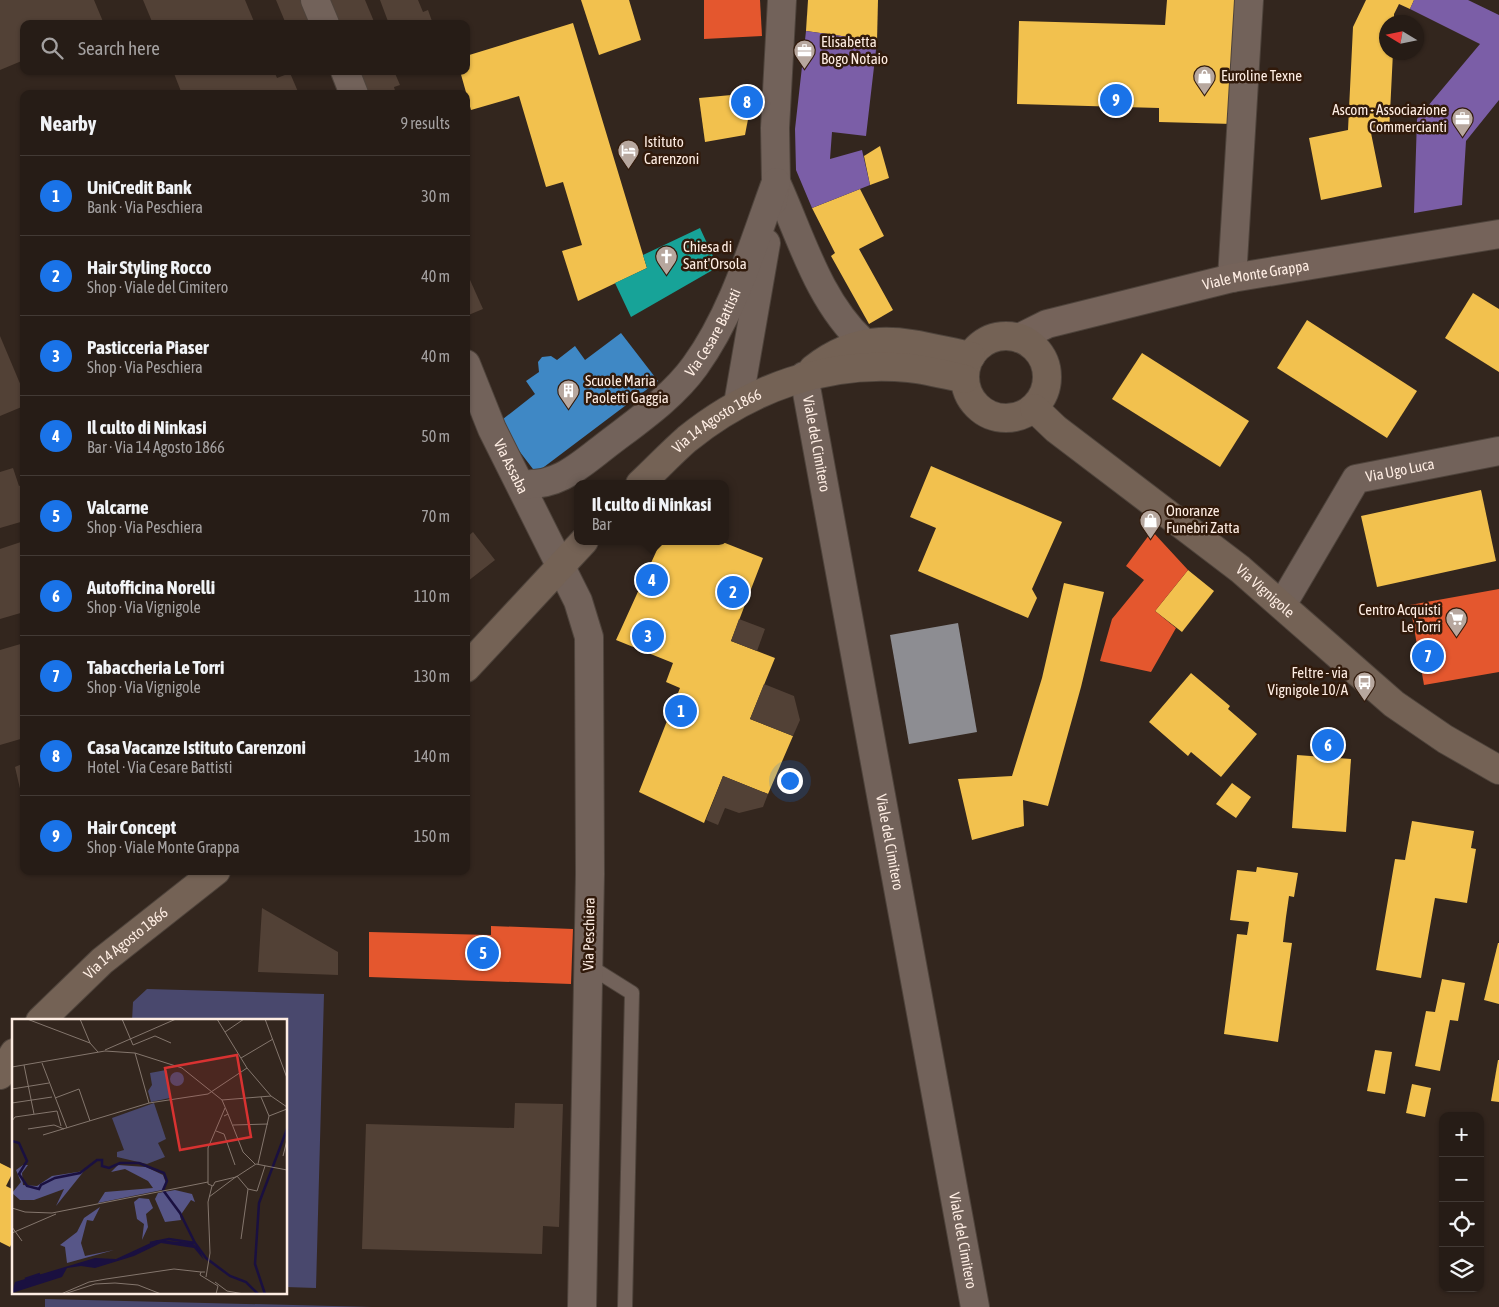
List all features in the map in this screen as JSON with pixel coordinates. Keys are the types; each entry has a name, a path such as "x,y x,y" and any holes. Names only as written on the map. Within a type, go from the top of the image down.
{"main road":[{"path":"1008,336 1019,338 1030,343 1039,351 1048,375 1042,399 1034,408 1022,416 1009,419 996,418 984,412 974,403 968,392 968,367 987,341 1008,336"},
{"name":"Via 14 Agosto 1866","path":"804,376 830,356 863,342 901,342 968,367"},
{"name":"Via 14 Agosto 1866","path":"644,480 688,439 738,404 773,387 804,376 863,366 910,368 968,367"},
{"name":"Via Vignigole","path":"1034,408 1056,429 1240,569 1394,704 1444,739 1499,770"},
{"path":"470,664 580,545"},
{"name":"Via 14 Agosto 1866","path":"42,1019 102,961 211,875"},
{"path":"0,1075 12,1056"}],"street":[{"path":"315,0 323,20"},
{"name":"Via Cesare Battisti","path":"738,404 776,182 774,128 782,0"},
{"path":"1232,278 1249,0"},
{"path":"346,75 352,90"},
{"name":"Via Cesare Battisti","path":"776,182 824,292 848,328 863,342"},
{"name":"Via Cesare Battisti","path":"521,484 534,485 566,476 657,406 695,367 718,331 776,182"},
{"name":"Viale Monte Grappa","path":"1019,338 1047,324 1232,278 1499,234"},
{"name":"Via Assaba","path":"470,374 492,428 561,567"},
{"name":"Viale del Cimitero","path":"804,376 975,1307"},
{"name":"Via Ugo Luca","path":"1282,605 1356,480 1499,451"},
{"name":"Via Peschiera","path":"561,567 578,601 589,637 588,966 582,1307"}],"lane":[{"path":"588,966 632,993 625,1307"}],"shaded area":[{"path":"147,989 324,994 316,1288 288,1287 288,1019 132,1019 133,1002"},
{"path":"45,1299 373,1307 45,1307"}],"building: Homes":[{"path":"581,0 629,0 641,40 599,55"},
{"path":"808,0 878,0 877,41 806,31"},
{"path":"1167,0 1237,0 1233,124 1159,122 1159,108 1017,104 1019,21 1165,25"},
{"path":"1366,0 1414,0 1410,9 1399,4 1394,15 1379,15 1379,60 1393,60 1389,133 1371,133 1382,187 1321,200 1309,138 1348,130 1353,27"},
{"path":"573,23 647,268 578,301 562,251 582,245 563,182 546,187 519,96 471,110 470,90 465,90 461,75 470,75 470,55"},
{"path":"753,93 745,135 705,142 699,98"},
{"path":"880,146 889,178 870,185 864,156"},
{"path":"860,189 884,236 859,249 893,310 869,324 831,256 835,253 812,208"},
{"path":"1473,293 1499,309 1499,372 1445,338"},
{"path":"1307,320 1417,391 1387,438 1277,368"},
{"path":"1142,353 1249,421 1220,467 1112,399"},
{"path":"931,466 1062,522 1032,589 1037,598 1028,618 918,571 936,528 910,517"},
{"path":"1481,490 1496,561 1377,587 1361,516"},
{"path":"659,545 729,545 763,558 731,641 775,658 750,719 793,736 768,794 723,776 704,823 639,792 680,688 666,682 673,663 616,640"},
{"path":"1188,570 1214,591 1182,632 1155,611"},
{"path":"1064,583 1104,592 1081,687 1048,806 1023,800 1024,826 972,840 958,779 1012,776 1042,678"},
{"path":"1191,673 1230,706 1228,709 1257,734 1221,777 1191,752 1188,756 1149,722"},
{"path":"1297,755 1351,759 1346,832 1292,828"},
{"path":"1232,783 1251,797 1236,818 1216,804"},
{"path":"1412,821 1474,831 1471,848 1476,849 1467,903 1435,898 1421,978 1376,970 1395,859 1405,860"},
{"path":"1257,867 1298,873 1294,897 1289,896 1283,942 1292,943 1278,1042 1224,1034 1237,934 1247,935 1249,922 1230,920 1237,870 1256,872"},
{"path":"1499,943 1499,1004 1484,1000"},
{"path":"1442,979 1465,983 1458,1021 1450,1020 1440,1071 1415,1066 1426,1011 1435,1012"},
{"path":"1375,1050 1392,1052 1385,1094 1367,1091"},
{"path":"1499,1060 1499,1102 1491,1101"},
{"path":"1412,1084 1431,1088 1425,1117 1406,1113"},
{"path":"0,1163 12,1169 12,1174 6,1186 12,1189 12,1243 10,1247 0,1242"}],"building: Shops":[{"path":"704,0 760,0 762,36 704,39"},
{"path":"1152,531 1188,570 1155,611 1176,628 1151,672 1100,661 1112,619 1144,580 1126,566"},
{"name":"Centro Acquisti Le Torri","path":"1499,589 1499,672 1424,685 1410,605"},
{"path":"491,926 573,929 571,984 369,977 369,932 491,935"}],"building: Offices":[{"path":"1414,0 1468,0 1499,15 1499,100 1466,141 1462,205 1414,213 1417,119 1480,44 1410,9"},
{"path":"806,31 877,41 866,136 832,132 830,159 862,150 870,185 812,208 796,170 795,129"}],"building: Schools":[{"name":"Scuole Maria Paoletti Gaggia","path":"621,333 658,381 536,473 498,423 535,394 526,381 539,372 538,362 542,357 551,356 557,360 575,346 585,360"}],"building: Public":[{"name":"Chiesa di Sant'Orsola","path":"700,228 718,267 631,317 615,283 647,268 643,255"}],"building: Industry":[{"path":"958,623 977,732 909,744 890,635"}],"building: Other":[{"path":"0,0 94,0 102,20 20,20 20,62 0,70"},
{"path":"143,0 245,0 253,20 151,20"},
{"path":"276,0 302,0 310,20 284,20"},
{"path":"330,0 365,0 373,20 338,20"},
{"path":"380,0 418,0 423,12 428,10 432,20 388,20"},
{"path":"175,75 276,75 277,78 291,75 297,90 180,90"},
{"path":"361,75 396,75 400,85 394,87 395,90 366,90"},
{"path":"470,280 483,309 470,314"},
{"path":"0,336 20,384 20,408 0,416"},
{"path":"13,468 20,486 20,522 0,528 0,472"},
{"path":"473,532 495,560 470,579 470,535"},
{"path":"20,542 20,613 0,619 0,549"},
{"path":"739,619 765,629 757,651 731,641"},
{"path":"20,644 20,739 0,745 0,650"},
{"path":"764,684 794,696 800,720 793,736 750,719"},
{"path":"20,765 20,789 15,767"},
{"path":"723,776 768,794 763,807 739,813 725,808 718,825 706,820"},
{"path":"262,908 338,952 338,975 258,972"},
{"path":"515,1103 563,1104 559,1227 543,1226 542,1254 362,1249 366,1124 514,1128"}],"place":[{"name":"Elisabetta Bogo Notaio","path":"805,70"},
{"name":"Euroline Texne","path":"1205,95"},
{"name":"Hair Concept","path":"1116,100"},
{"name":"Casa Vacanze Istituto Carenzoni","path":"747,102"},
{"name":"Ascom - Associazione Commercianti","path":"1463,138"},
{"name":"Istituto Carenzoni","path":"628,170"},
{"name":"Chiesa di Sant'Orsola","path":"667,275"},
{"name":"Scuole Maria Paoletti Gaggia","path":"569,409"},
{"name":"Onoranze Funebri Zatta","path":"1150,539"},
{"name":"Il culto di Ninkasi","path":"652,580"},
{"name":"Hair Styling Rocco","path":"733,592"},
{"name":"Pasticceria Piaser","path":"648,636"},
{"name":"Centro Acquisti Le Torri","path":"1457,638"},
{"name":"Tabaccheria Le Torri","path":"1428,656"},
{"name":"Feltre - via Vignigole 10/A","path":"1364,701"},
{"name":"UniCredit Bank","path":"681,711"},
{"name":"Autofficina Norelli","path":"1328,745"},
{"name":"Valcarne","path":"483,953"}]}
